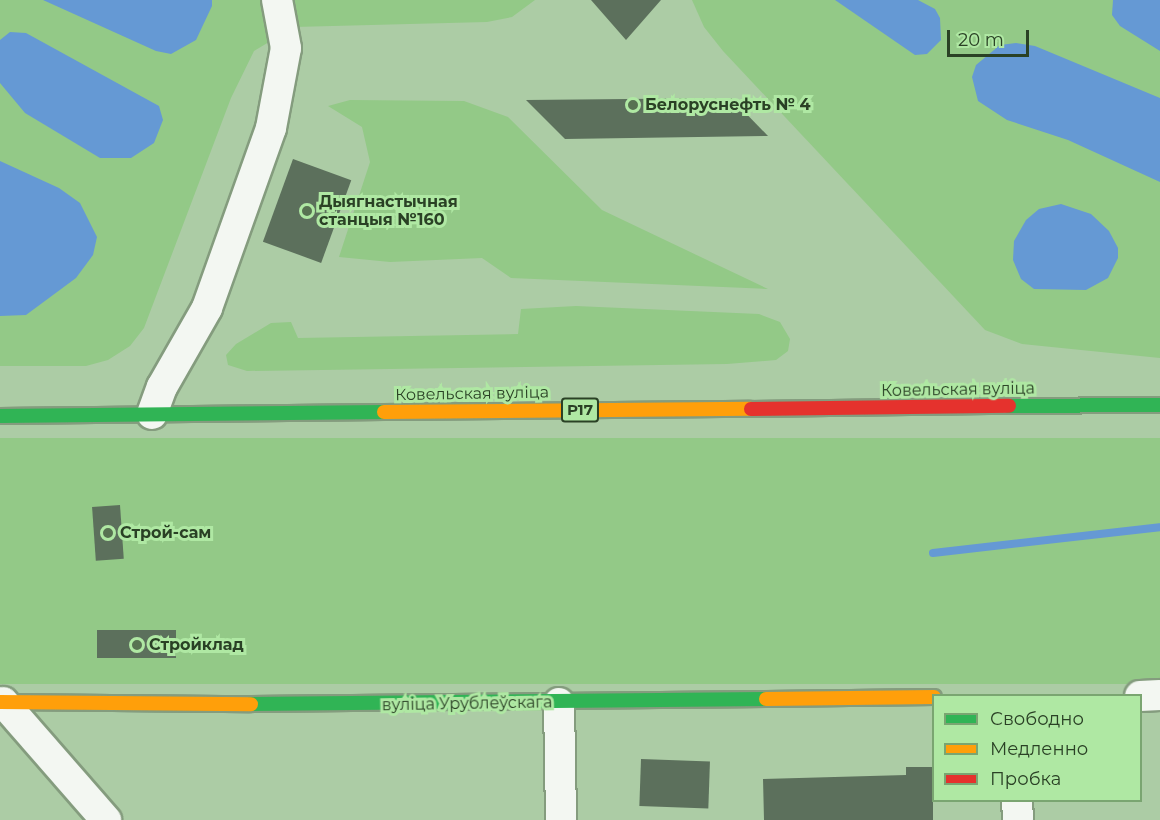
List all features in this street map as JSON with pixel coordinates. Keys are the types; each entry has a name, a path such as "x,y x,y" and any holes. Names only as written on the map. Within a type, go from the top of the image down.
{"main road":[{"name":"Ковельская вуліца","path":"0,416 1160,405"},
{"name":"вуліца Урублеўскага","path":"1,702 560,703 932,697"}],"street":[{"path":"152,414 162,387 207,308 271,128 286,48 277,0"},
{"path":"1142,696 1160,696"},
{"path":"1,702 106,820"},
{"path":"560,703 561,820"},
{"path":"1017,802 1018,820"}],"green space":[{"path":"0,0 535,0 512,17 487,22 294,27 254,51 231,98 144,328 130,346 108,360 86,366 0,366"},
{"path":"692,0 1160,0 1160,358 1022,344 985,330 723,51 704,27"},
{"path":"350,100 464,101 508,117 602,210 768,289 511,278 482,258 390,262 339,257 370,162 362,127 328,106"},
{"path":"576,306 759,314 780,322 790,339 788,351 776,360 727,364 247,371 228,365 226,355 236,344 271,323 291,322 298,338 518,334 521,309"},
{"path":"0,438 1160,438 1160,684 0,684"}],"water":[{"path":"43,0 212,0 212,6 196,40 171,54 156,51"},
{"path":"835,0 918,0 935,9 940,18 941,40 927,54 915,55"},
{"path":"1113,0 1160,0 1160,51 1120,26 1112,15"},
{"path":"10,32 26,33 159,106 163,120 154,143 131,158 100,158 25,113 0,83 0,40"},
{"path":"1016,43 1035,46 1160,98 1160,182 1068,140 1007,120 978,101 972,77 976,65 1000,45"},
{"path":"0,161 59,188 80,203 97,237 93,255 76,278 26,315 0,316"},
{"path":"1061,204 1091,214 1109,231 1118,248 1118,258 1108,278 1086,290 1034,289 1021,279 1013,260 1014,241 1026,220 1039,209"}],"building":[{"path":"591,0 661,0 626,40"},
{"path":"731,98 768,136 565,139 526,100"},
{"name":"Дыягнастычная станцыя №160","path":"293,159 351,180 321,263 263,242"},
{"name":"Строй-сам","path":"120,505 124,559 96,561 92,507"},
{"name":"Стройклад","path":"97,630 176,630 176,658 97,658"},
{"path":"641,759 710,761 708,808 639,806"},
{"path":"906,767 932,767 933,820 764,820 763,779 906,775"}],"waterway":[{"path":"933,553 1160,527"}],"traffic: fast":[{"path":"1009,406 1160,405"},
{"path":"0,416 384,412"},
{"path":"251,704 766,699"}],"traffic: slow":[{"path":"384,412 751,409"},
{"path":"766,699 932,697"},
{"path":"0,702 251,704"}],"traffic: jam":[{"path":"751,409 1009,406"}],"place":[{"name":"Белоруснефть № 4","path":"633,105"},
{"name":"Дыягнастычная станцыя №160","path":"307,211"},
{"name":"Строй-сам","path":"108,533"},
{"name":"Стройклад","path":"137,645"}]}
